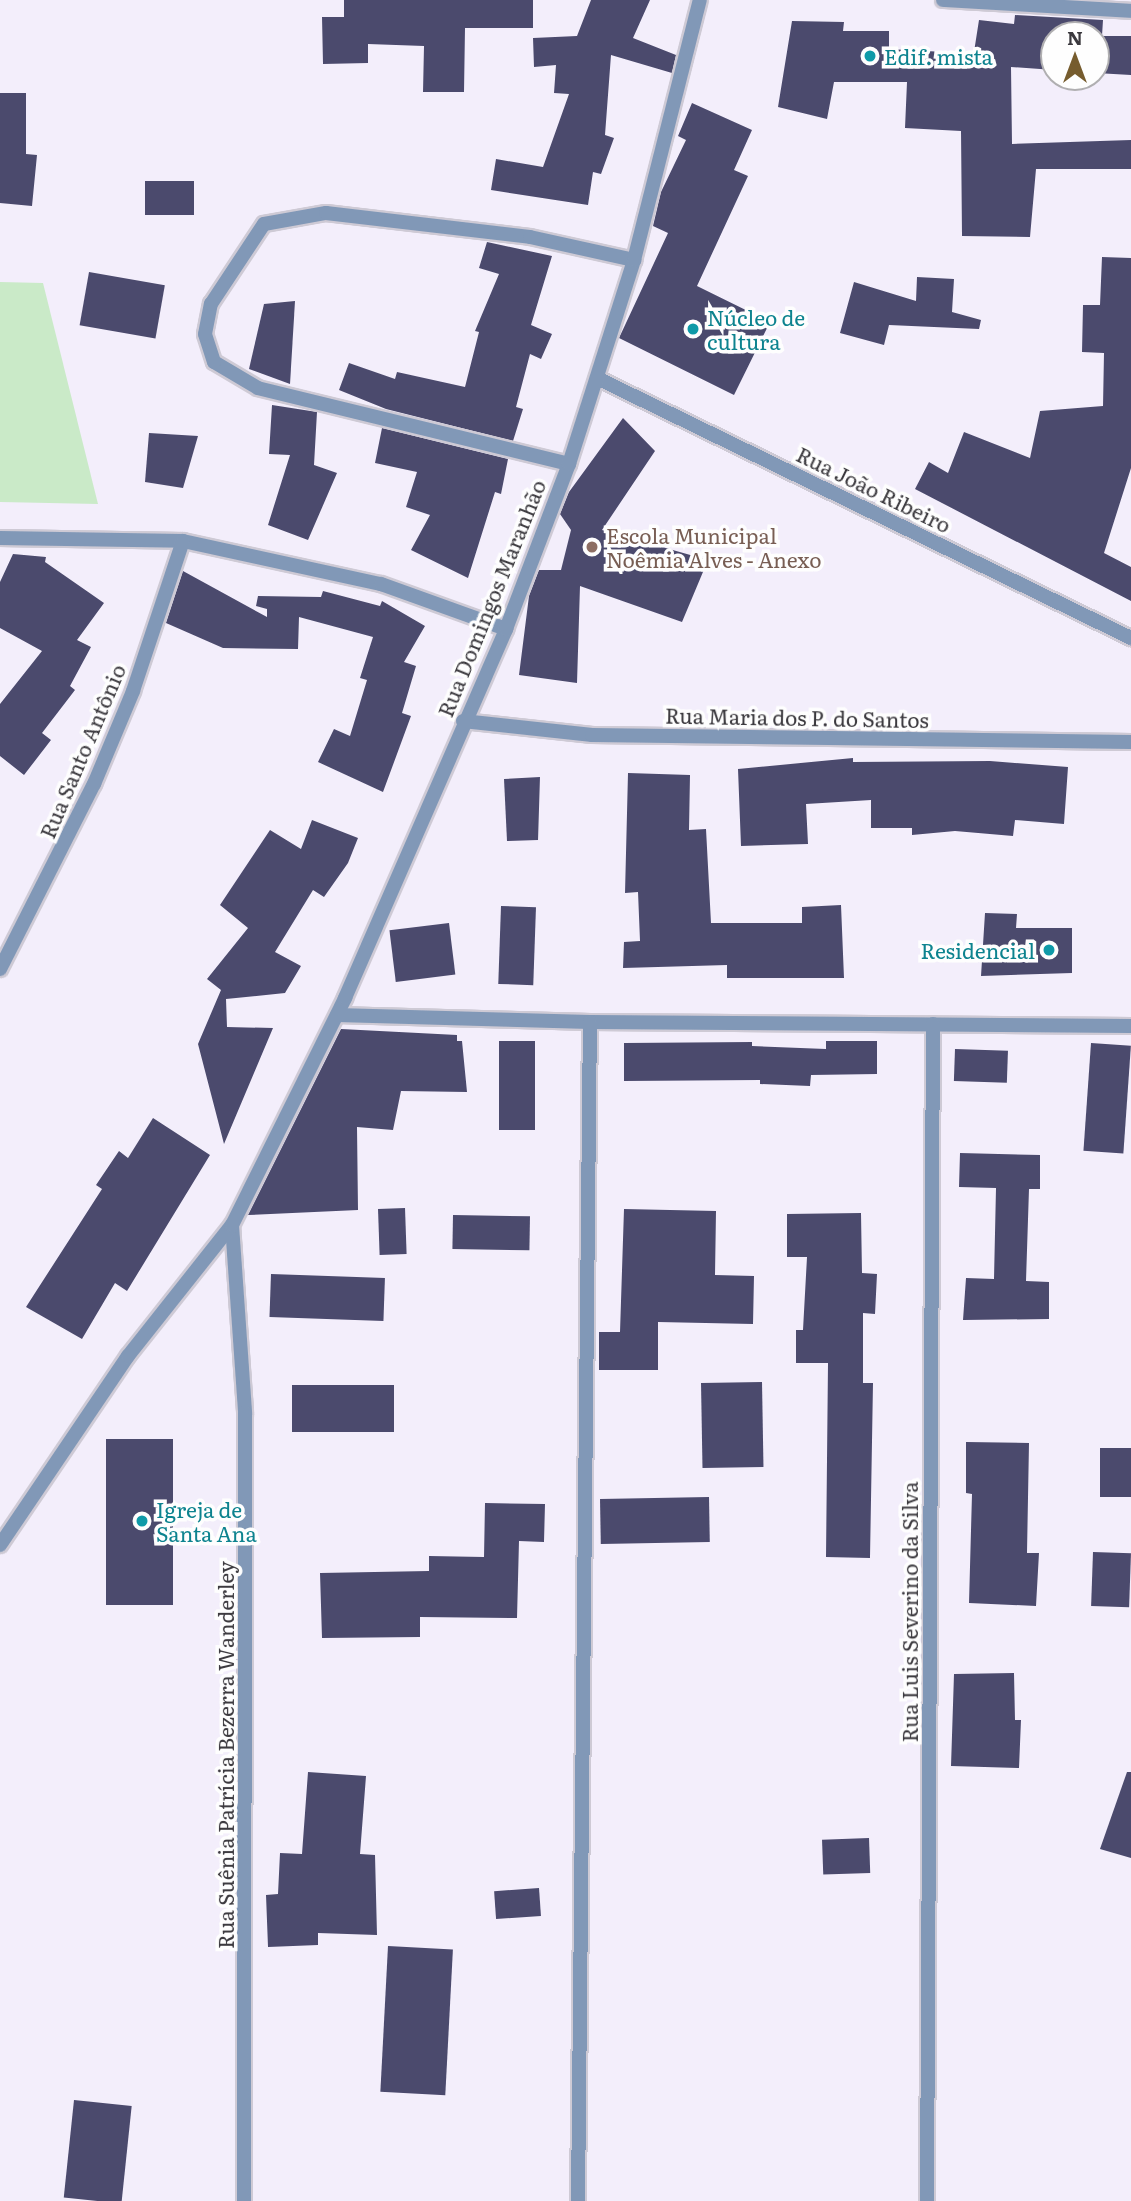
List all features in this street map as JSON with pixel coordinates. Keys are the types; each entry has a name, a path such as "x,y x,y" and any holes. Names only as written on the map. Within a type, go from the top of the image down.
{"street":[{"name":"Rua Domingos Maranhão","path":"0,1545 128,1356 232,1225 337,1015 463,721 506,629 569,464 634,260 699,0"},
{"path":"943,0 1131,11"},
{"path":"569,464 258,388 214,362 205,334 211,304 264,224 314,214 530,237 634,260"},
{"name":"Rua João Ribeiro","path":"598,379 1131,638"},
{"path":"0,538 183,541 381,584 506,629"},
{"name":"Rua Santo Antônio","path":"0,969 94,784 133,691 183,541"},
{"name":"Rua Maria dos P. do Santos","path":"463,721 585,735 1131,742"},
{"path":"337,1015 590,1023 1131,1026"},
{"path":"578,2201 590,1023"},
{"name":"Rua Luis Severino da Silva","path":"927,2201 933,1024"},
{"name":"Rua Suênia Patrícia Bezerra Wanderley","path":"232,1225 245,1455 244,2201"}],"green space":[{"path":"0,282 43,283 98,504 0,502"}],"building":[{"path":"344,0 533,0 533,28 465,28 464,92 423,92 424,46 368,44 368,63 323,64 322,17 344,17"},
{"path":"591,0 650,0 633,38 676,55 672,73 611,55 605,135 614,138 601,174 593,172 588,205 491,190 496,159 543,167 569,94 554,93 556,65 534,67 533,38 577,36"},
{"path":"1015,15 1103,20 1040,21 1040,69 1011,67 1012,144 1131,140 1131,169 1036,169 1030,237 962,236 961,131 905,128 907,82 834,82 827,119 778,107 792,21 844,22 843,31 889,31 889,49 963,53 974,52 979,20 1014,24"},
{"path":"1110,36 1131,36 1131,75 1110,74"},
{"path":"0,93 26,93 26,154 37,155 32,206 0,203"},
{"path":"692,103 752,130 734,170 748,176 697,286 770,322 734,395 619,338 668,233 653,226 661,192 686,140 678,136"},
{"path":"145,181 194,181 194,215 145,215"},
{"path":"487,242 552,256 531,325 552,334 541,359 530,354 516,407 523,409 513,441 386,409 339,390 349,363 395,379 397,372 465,387 479,332 475,331 499,274 479,268"},
{"path":"1102,257 1131,258 1131,468 1104,553 1131,567 1131,601 915,489 929,462 948,473 964,432 1030,458 1040,411 1103,406 1104,353 1082,352 1083,305 1100,305"},
{"path":"89,272 165,285 155,339 80,325"},
{"path":"917,277 954,279 952,312 981,320 979,329 889,325 884,345 840,333 854,282 916,301"},
{"path":"295,301 290,384 249,369 264,304"},
{"path":"272,405 317,412 314,465 337,473 308,540 268,525 290,455 269,454"},
{"name":"Escola Municipal Noêmia Alves - Anexo","path":"623,418 655,451 602,530 708,560 682,622 580,586 577,683 519,675 529,596 539,570 561,570 571,530 560,514 569,492"},
{"path":"382,428 508,459 501,494 495,492 468,578 411,550 430,515 406,507 417,472 375,463"},
{"path":"149,433 198,436 183,488 145,482"},
{"path":"13,554 46,557 45,562 104,603 77,640 91,647 70,686 75,690 42,733 51,740 24,775 0,756 0,704 42,651 0,628 0,582"},
{"path":"183,571 267,617 267,609 256,606 258,596 321,597 323,591 380,606 382,601 425,626 404,662 416,666 402,713 411,716 383,792 318,762 334,729 350,736 367,680 360,678 373,637 299,617 298,649 223,648 166,623"},
{"path":"853,758 853,762 990,761 1068,767 1064,824 1015,820 1013,836 955,831 912,835 912,828 871,828 871,800 806,804 808,844 741,846 738,769"},
{"path":"628,773 690,775 689,830 706,829 711,923 802,923 802,907 841,905 844,978 727,978 727,965 623,968 624,942 640,941 638,892 625,893"},
{"path":"540,777 538,840 507,841 504,779"},
{"path":"312,820 358,838 348,863 324,897 313,890 275,952 301,966 285,993 226,999 227,1027 273,1028 224,1144 198,1044 221,990 207,979 248,928 220,905 270,830 301,849"},
{"path":"501,906 536,907 533,985 498,984"},
{"path":"985,913 1017,914 1016,928 1072,928 1072,973 981,976"},
{"path":"449,923 455,975 396,982 389,930"},
{"path":"341,1029 457,1035 457,1041 462,1041 467,1092 401,1091 393,1130 357,1127 358,1210 248,1215"},
{"path":"499,1041 535,1041 535,1130 499,1130"},
{"path":"826,1041 877,1041 877,1074 811,1075 810,1086 760,1084 760,1080 624,1081 624,1043 752,1042 752,1046 826,1049"},
{"path":"1091,1043 1131,1046 1123,1154 1083,1151"},
{"path":"955,1049 1008,1051 1007,1083 954,1081"},
{"path":"153,1118 210,1155 127,1291 115,1283 82,1339 26,1307 102,1189 96,1185 119,1151 128,1158"},
{"path":"960,1153 1040,1155 1040,1189 1029,1189 1026,1281 1049,1282 1049,1319 963,1320 966,1278 994,1279 996,1188 959,1187"},
{"path":"405,1208 407,1254 380,1255 378,1209"},
{"path":"624,1209 716,1211 715,1275 754,1276 753,1324 658,1322 658,1370 599,1370 599,1332 620,1332"},
{"path":"861,1213 862,1273 877,1274 875,1314 863,1313 863,1383 873,1383 870,1558 826,1557 828,1363 796,1363 796,1330 803,1330 807,1257 787,1257 787,1214"},
{"path":"453,1215 530,1216 529,1250 452,1249"},
{"path":"271,1274 385,1278 383,1321 269,1317"},
{"path":"762,1382 763,1467 702,1468 701,1383"},
{"path":"292,1385 394,1385 394,1432 292,1432"},
{"name":"Igreja de Santa Ana","path":"106,1439 173,1439 173,1605 106,1605"},
{"path":"966,1442 1029,1443 1027,1553 1039,1553 1036,1606 969,1603 972,1494 966,1493"},
{"path":"1100,1448 1131,1448 1131,1497 1100,1497"},
{"path":"709,1497 710,1542 601,1544 600,1499"},
{"path":"485,1503 545,1504 544,1542 519,1541 517,1618 420,1617 420,1637 322,1638 320,1573 429,1571 429,1556 484,1557"},
{"path":"1093,1552 1131,1553 1129,1607 1091,1606"},
{"path":"1014,1673 1015,1720 1021,1720 1019,1768 951,1766 954,1674"},
{"path":"308,1772 366,1776 360,1854 375,1855 377,1935 318,1933 318,1945 268,1947 266,1895 278,1894 280,1853 302,1854"},
{"path":"1127,1772 1131,1772 1131,1858 1100,1849"},
{"path":"869,1838 870,1873 823,1875 822,1840"},
{"path":"539,1888 541,1916 496,1919 494,1891"},
{"path":"388,1946 453,1949 445,2095 380,2092"},
{"path":"74,2100 132,2106 122,2201 64,2197"}],"place":[{"name":"Edif. mista","path":"870,56"},
{"name":"Núcleo de cultura","path":"693,329"},
{"name":"Escola Municipal Noêmia Alves - Anexo","path":"592,547"},
{"name":"Residencial","path":"1049,950"},
{"name":"Igreja de Santa Ana","path":"142,1521"}]}
